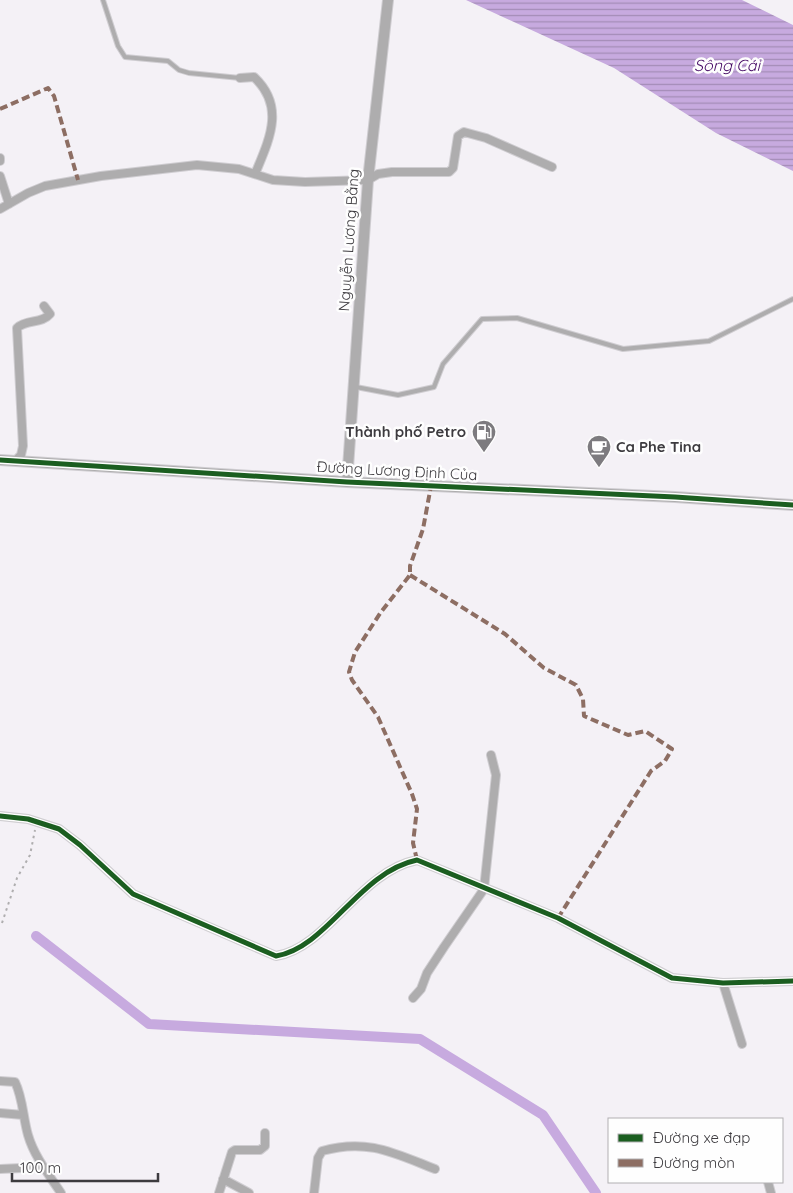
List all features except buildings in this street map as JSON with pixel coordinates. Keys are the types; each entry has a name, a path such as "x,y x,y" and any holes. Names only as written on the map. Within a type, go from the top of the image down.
{"street":[{"name":"Nguyễn Lương Bằng","path":"347,482 368,180 388,0"},
{"path":"240,78 254,78 259,82 264,87 271,105 273,121 271,135 255,174"},
{"path":"0,209 45,186 175,166 216,166 239,169 273,180 305,182 368,180 378,174 385,173 448,172 453,168 458,136 464,132 486,138 552,167"},
{"path":"0,176 9,204"},
{"path":"15,461 21,455 23,446 17,328 26,322 47,318 50,314 44,306"},
{"name":"Đường Lương Định Của","path":"0,460 229,473 347,482 675,497 793,505"},
{"path":"413,998 421,989 427,973 484,889 496,775 495,764 491,755"},
{"path":"0,816 37,822 59,829 132,894 197,920 242,943 276,956 286,954 307,941 393,867 417,860 558,918 672,978 723,983 793,981"},
{"path":"723,983 742,1044"},
{"path":"0,1081 15,1082 19,1090 28,1138 60,1193"},
{"path":"0,1113 23,1115"},
{"path":"219,1193 232,1152 235,1150 260,1150 265,1146 264,1133"},
{"path":"314,1193 318,1158 322,1151 340,1146 373,1146 435,1169"},
{"path":"0,1169 43,1166"},
{"path":"223,1179 249,1193"}],"lane":[{"path":"103,0 118,46 125,57 168,61 180,70 189,73 240,78"},
{"path":"354,386 398,395 434,387 443,364 482,319 517,318 623,349 709,341 793,299"}],"path":[{"path":"2,923 17,878 30,855 37,822"}],"water":[{"name":"Sông Cái","path":"466,0 742,0 793,25 793,171 716,133 614,68"}],"waterway":[{"path":"36,936 149,1024 420,1039 543,1115 596,1193"}],"marked path":[{"path":"0,109 48,88 54,96 78,180"},
{"path":"417,860 413,843 417,809 412,794 378,717 352,680 349,672 355,652 381,612 410,575 410,566 423,529 431,486"},
{"path":"410,575 505,634 544,668 576,685 583,699 584,716 628,735 645,731 672,749 665,761 651,771 558,918"}],"cycle path":[{"path":"0,460 347,482 675,497 793,505"},
{"path":"0,816 28,819 59,829 80,845 133,894 276,956 294,950 311,939 378,879 396,867 417,860 558,918 672,978 723,983 793,981"}],"place":[{"name":"Thành phố Petro","path":"484,453"},
{"name":"Ca Phe Tina","path":"599,468"}]}
